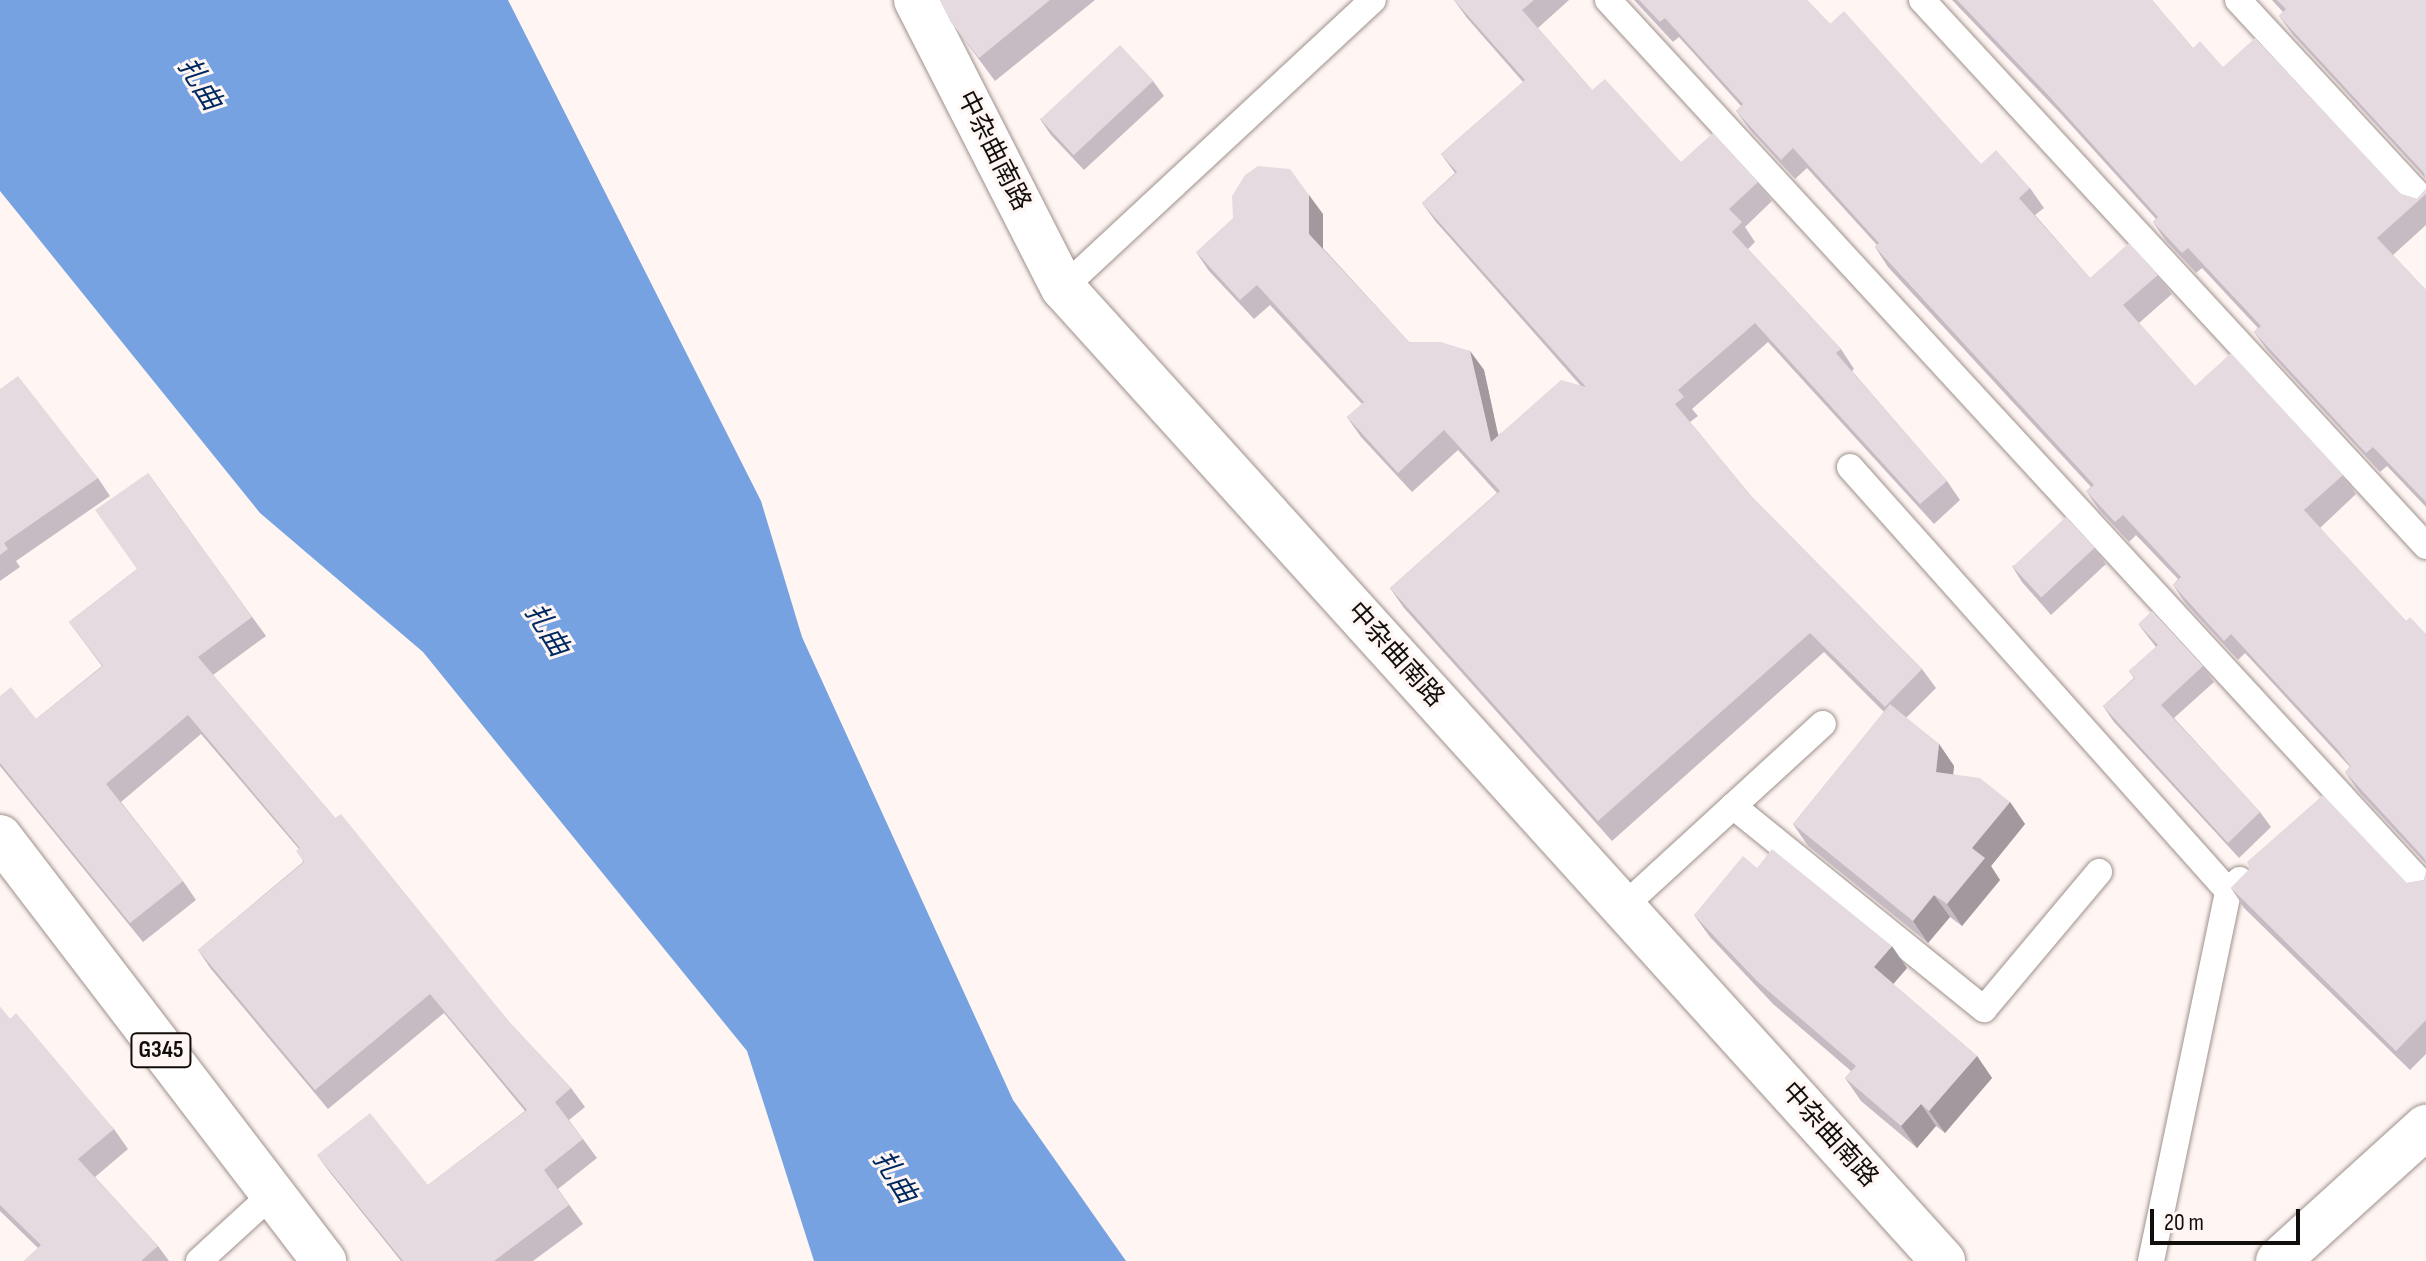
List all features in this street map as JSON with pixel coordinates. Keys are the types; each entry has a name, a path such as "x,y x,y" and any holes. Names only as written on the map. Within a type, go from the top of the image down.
{"main road":[{"name":"中杂曲南路","path":"916,0 1063,288 1943,1261"},
{"name":"G345","path":"0,837 324,1261"},
{"path":"2278,1261 2426,1127"}],"lane":[{"path":"1063,288 1373,0"},
{"path":"1608,0 2426,888"},
{"path":"1922,0 2426,546"},
{"path":"2238,0 2426,203"},
{"path":"1850,467 2228,891"},
{"path":"1623,907 1823,724"},
{"path":"2313,809 2334,788"},
{"path":"1733,806 1984,1009 2099,872"},
{"path":"2151,1261 2228,891 2260,860"},
{"path":"199,1261 271,1195"}],"water":[{"name":"扎曲","path":"0,0 508,0 761,501 802,637 1013,1100 1126,1261 814,1261 747,1051 423,652 260,513 0,191"}],"building":[{"path":"940,0 1050,0 979,58 951,22"},
{"path":"1454,0 1534,0 1522,10 1592,90 1605,79 1681,162 1713,133 1758,182 1729,209 1742,222 1732,232 1841,349 1836,353 1947,481 1920,504 1755,323 1678,390 1684,397 1675,404 1752,497 1922,669 1885,707 1810,633 1598,821 1390,588 1500,491 1444,430 1398,473 1347,417 1364,402 1257,285 1240,300 1196,252 1233,218 1232,196 1245,175 1258,166 1290,169 1309,195 1309,234 1409,342 1441,342 1470,351 1491,442 1561,380 1586,387 1422,203 1457,172 1441,154 1525,80"},
{"path":"1639,0 1807,0 1830,24 1844,11 1981,164 1996,150 2030,188 2019,198 2090,278 2129,243 2158,275 2123,305 2195,386 2231,353 2343,475 2304,510 2406,621 2410,617 2426,634 2426,862 2345,772 2351,767 2338,750 2231,634 2224,641 2173,585 2181,577 2123,515 2115,522 2086,491 2094,485 1875,247 1879,243 1793,148 1781,160 1736,111 1743,104 1665,18 1660,22"},
{"path":"1957,0 2152,0 2193,48 2200,41 2223,67 2255,38 2401,194 2417,199 2426,189 2426,194 2377,238 2426,290 2426,502 2373,447 2366,453 2254,332 2261,326 2188,248 2182,253 2153,222 2158,217"},
{"path":"2277,0 2426,0 2426,180 2424,173 2279,16 2286,9"},
{"path":"1120,45 1153,81 1074,155 1040,119"},
{"path":"18,376 98,478 4,543 8,549 0,555 0,389"},
{"path":"148,473 252,617 198,657 335,818 341,814 511,1024 571,1088 555,1102 583,1139 544,1170 569,1205 494,1261 403,1261 317,1155 370,1113 428,1185 527,1110 430,994 315,1090 198,950 304,862 296,851 300,848 188,715 106,784 183,881 130,923 0,763 0,696 11,687 36,719 103,666 69,622 137,569 95,510"},
{"path":"2066,517 2095,548 2041,598 2013,567"},
{"path":"2152,611 2203,666 2161,705 2260,812 2228,843 2103,706 2135,678 2129,671 2158,645 2138,624"},
{"path":"1890,704 1939,744 1936,772 1980,778 2010,802 1972,848 1985,858 1947,904 1934,895 1913,921 1793,824"},
{"path":"2323,795 2407,883 2424,880 2426,872 2426,1020 2396,1051 2231,888 2251,867 2247,862"},
{"path":"1772,849 1892,946 1874,967 1977,1056 1929,1111 1921,1104 1901,1126 1845,1078 1856,1066 1758,982 1694,915 1743,856 1757,868"},
{"path":"0,1007 10,1019 16,1013 114,1129 78,1159 158,1246 141,1261 24,1261 41,1245 0,1205"}]}
